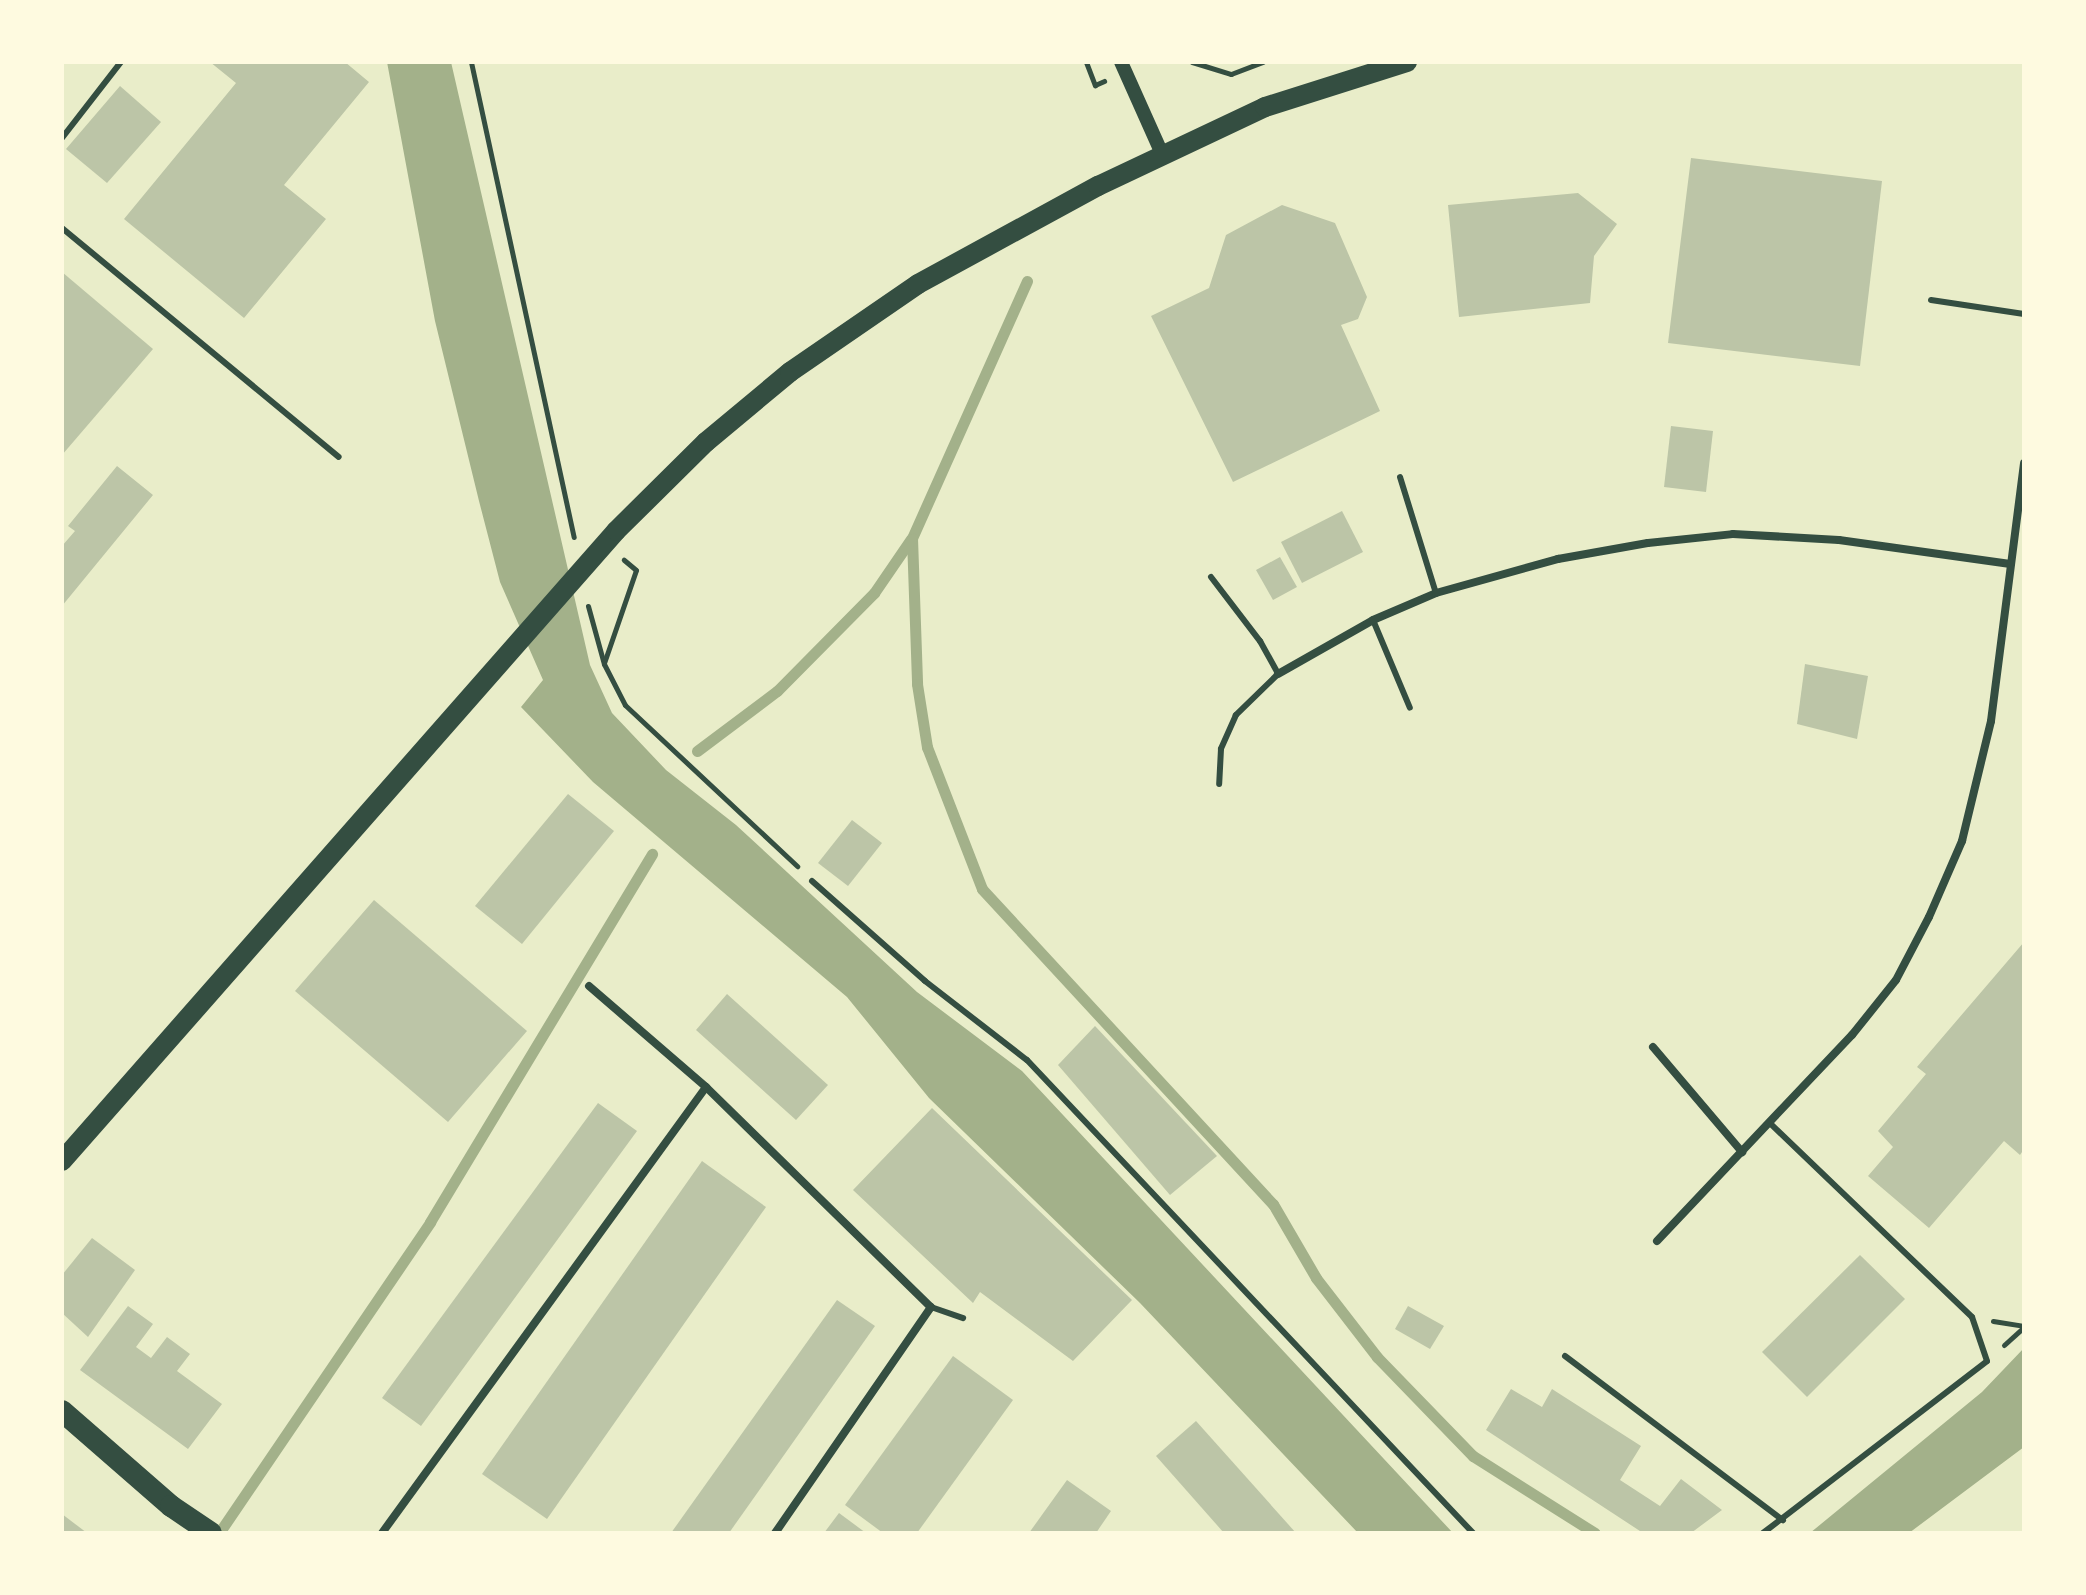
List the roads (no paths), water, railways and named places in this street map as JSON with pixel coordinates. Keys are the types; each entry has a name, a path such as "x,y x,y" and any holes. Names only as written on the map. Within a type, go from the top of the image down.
{"highway":[{"path":"62,1411 207,1530"}],"main road":[{"path":"62,1161 605,543 706,442 790,372 918,284 1163,156 1291,97 1407,62"}],"street":[{"path":"1121,62 1163,156"},
{"path":"1657,1241 1770,1123 1896,980 1940,892 1962,841 1991,721 2024,463"},
{"path":"1278,674 1373,620 1436,593 1558,559 1733,534 1839,540 2010,564"},
{"path":"589,986 706,1087 931,1307 775,1533"},
{"path":"1653,1047 1742,1152"},
{"path":"382,1533 706,1087"}],"lane":[{"path":"106,62 115,69"},
{"path":"62,138 121,62"},
{"path":"62,228 339,457"},
{"path":"1931,300 2024,314"},
{"path":"1400,477 1436,593"},
{"path":"1211,577 1260,641 1278,674 1236,715 1221,749 1219,784"},
{"path":"1373,620 1410,708"},
{"path":"812,881 925,981 1027,1060 1473,1533"},
{"path":"1763,1533 1987,1361 1972,1317 1770,1123"},
{"path":"931,1307 963,1318"},
{"path":"1565,1356 1783,1520"}],"waterway":[{"path":"1027,281 912,538 917,684 927,747 982,889 1273,1204 1316,1278 1377,1357 1473,1456 1595,1533"},
{"path":"697,751 777,691 874,593 911,539"},
{"path":"219,1533 430,1222 652,854"}]}
